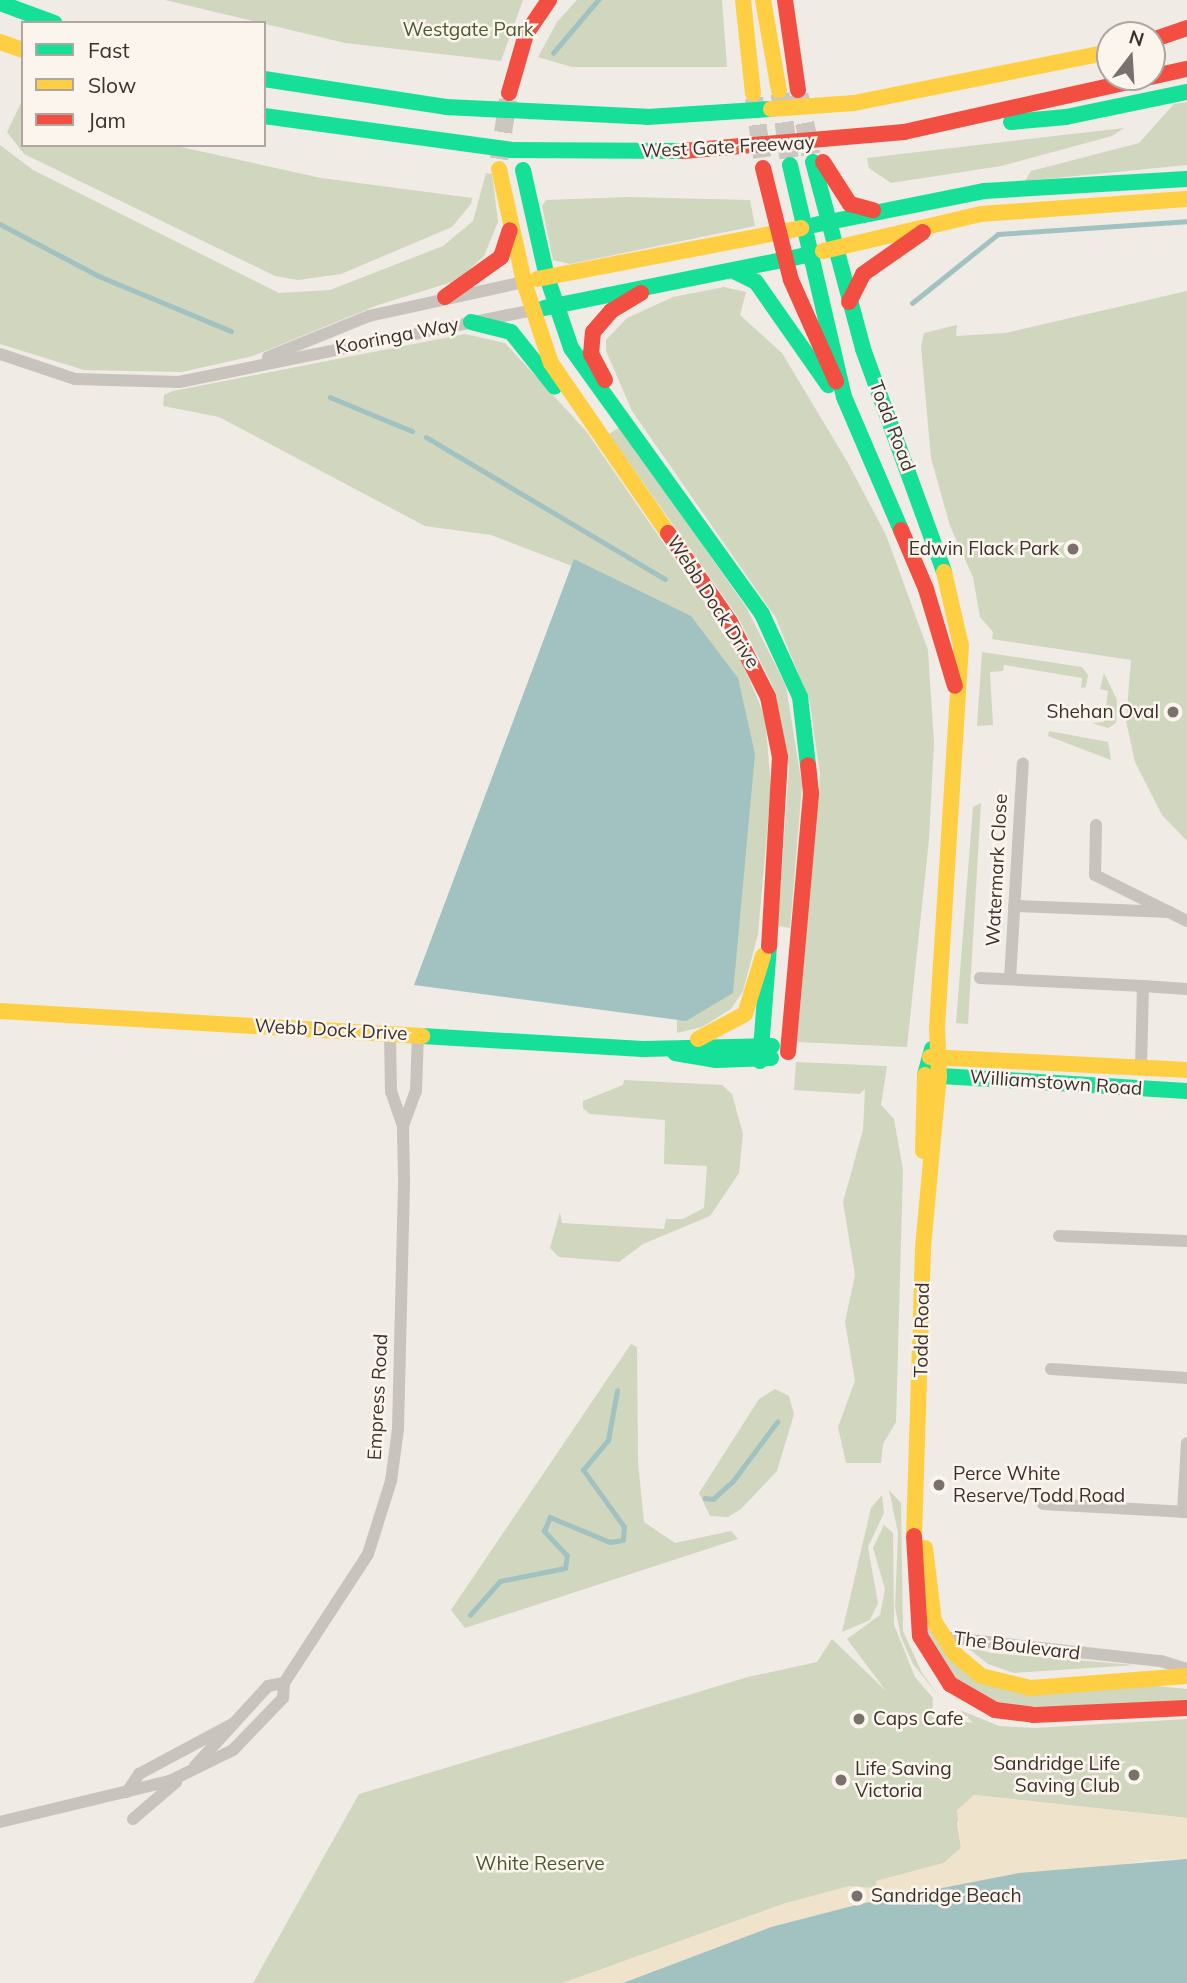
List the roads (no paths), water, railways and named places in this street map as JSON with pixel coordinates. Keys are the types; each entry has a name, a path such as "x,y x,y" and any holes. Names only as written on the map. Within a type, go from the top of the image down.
{"main road":[{"path":"509,93 526,34 549,0"},
{"path":"743,0 753,93"},
{"path":"763,0 779,91"},
{"path":"785,0 798,90"},
{"path":"788,25 794,0"},
{"path":"0,3 49,21"},
{"path":"1166,31 1187,14"},
{"path":"1166,35 1187,28"},
{"path":"0,41 21,49"},
{"name":"West Gate Freeway","path":"266,79 377,99 582,117 718,115 884,99 1096,55"},
{"name":"West Gate Freeway","path":"266,116 441,144 580,153 750,149 898,133 1187,69"},
{"path":"898,133 1066,117 1187,92"},
{"name":"Todd Road","path":"878,210 850,204 818,162 825,223 849,302 946,571 961,646 956,691 957,759 926,1185 920,1475 913,1594 920,1636"},
{"name":"Todd Road","path":"790,165 801,228 844,397"},
{"name":"Todd Road","path":"763,168 777,234 808,326 844,397 926,589 956,691"},
{"name":"Webb Dock Drive","path":"499,169 524,282 551,363 730,622 768,697 780,775 760,1062"},
{"name":"Webb Dock Drive","path":"523,170 555,306 580,363 631,428 762,614 800,696 810,793 788,1052"},
{"path":"524,282 777,234 878,210 996,190 1187,179"},
{"path":"555,306 671,282 736,272 957,219 1187,200"},
{"path":"849,302 855,282 872,267 916,236 957,219"},
{"path":"445,297 501,257 510,225"},
{"path":"736,272 756,282 853,418"},
{"path":"631,428 593,360 591,337 611,312 671,282"},
{"name":"Kooringa Way","path":"533,310 555,306"},
{"path":"471,322 491,323 511,332 550,382 588,418"},
{"path":"667,1049 741,1018 769,939"},
{"name":"Webb Dock Drive","path":"0,1011 667,1049 763,1043 788,1052"},
{"name":"Webb Dock Drive","path":"667,1049 699,1059 760,1062 788,1052"},
{"name":"Williamstown Road","path":"934,1057 1187,1070"},
{"name":"Williamstown Road","path":"932,1076 1187,1091"},
{"name":"Todd Road","path":"920,1475 927,1597 942,1637"},
{"name":"The Boulevard","path":"920,1636 950,1684 995,1710 1033,1715 1187,1708"},
{"name":"The Boulevard","path":"942,1637 962,1661 1004,1685 1187,1676"}],"street":[{"name":"Kooringa Way","path":"239,369 369,316 445,297 524,282"},
{"name":"Kooringa Way","path":"0,354 75,379 112,383 179,382 533,310"},
{"name":"Watermark Close","path":"1010,979 1023,763"},
{"path":"1096,825 1095,875 1187,921"},
{"path":"1014,906 1170,912"},
{"path":"980,978 1187,989"},
{"path":"1141,1067 1143,986"},
{"name":"Empress Road","path":"390,1033 391,1091 403,1126"},
{"name":"Empress Road","path":"0,1822 184,1776 233,1750 262,1725 283,1698 284,1683 353,1584 375,1538 391,1481 398,1429 403,1126 416,1091 418,1035"},
{"path":"1059,1236 1187,1241"},
{"path":"1051,1369 1187,1378"},
{"path":"1043,1504 1185,1512 1187,1443"},
{"name":"The Boulevard","path":"942,1637 1161,1661 1187,1669"},
{"name":"Empress Road","path":"127,1791 139,1774 234,1723 268,1686 284,1683"},
{"name":"Empress Road","path":"133,1819 229,1735 234,1723"}],"water":[{"path":"574,559 691,616 738,678 755,754 733,993 686,1021 414,985"},
{"path":"1187,1859 1187,1983 623,1983 771,1927 860,1904 1019,1873"}],"waterway":[{"path":"553,53 598,0"},
{"path":"912,303 998,234 1187,221"},
{"path":"0,224 99,276 231,331"},
{"path":"330,397 412,431"},
{"path":"426,437 665,579"},
{"path":"470,1615 500,1581 565,1568 567,1556 544,1531 550,1517 610,1542 623,1540 624,1527 583,1470 608,1440 617,1391"},
{"path":"705,1498 713,1499 733,1481 777,1422"}],"tunnel":[{"path":"780,93 789,157"},
{"path":"799,94 811,154"},
{"path":"754,98 762,157"},
{"path":"499,159 508,100"}],"place":[{"name":"Edwin Flack Park","path":"1073,549"},
{"name":"Shehan Oval","path":"1173,712"},
{"name":"Perce White Reserve/Todd Road","path":"939,1485"},
{"name":"Caps Cafe","path":"859,1719"},
{"name":"Sandridge Life Saving Club","path":"1134,1775"},
{"name":"Life Saving Victoria","path":"841,1780"},
{"name":"Sandridge Beach","path":"857,1896"}],"park label":[{"name":"Westgate Park","path":"468,30"},
{"name":"White Reserve","path":"540,1864"}]}
